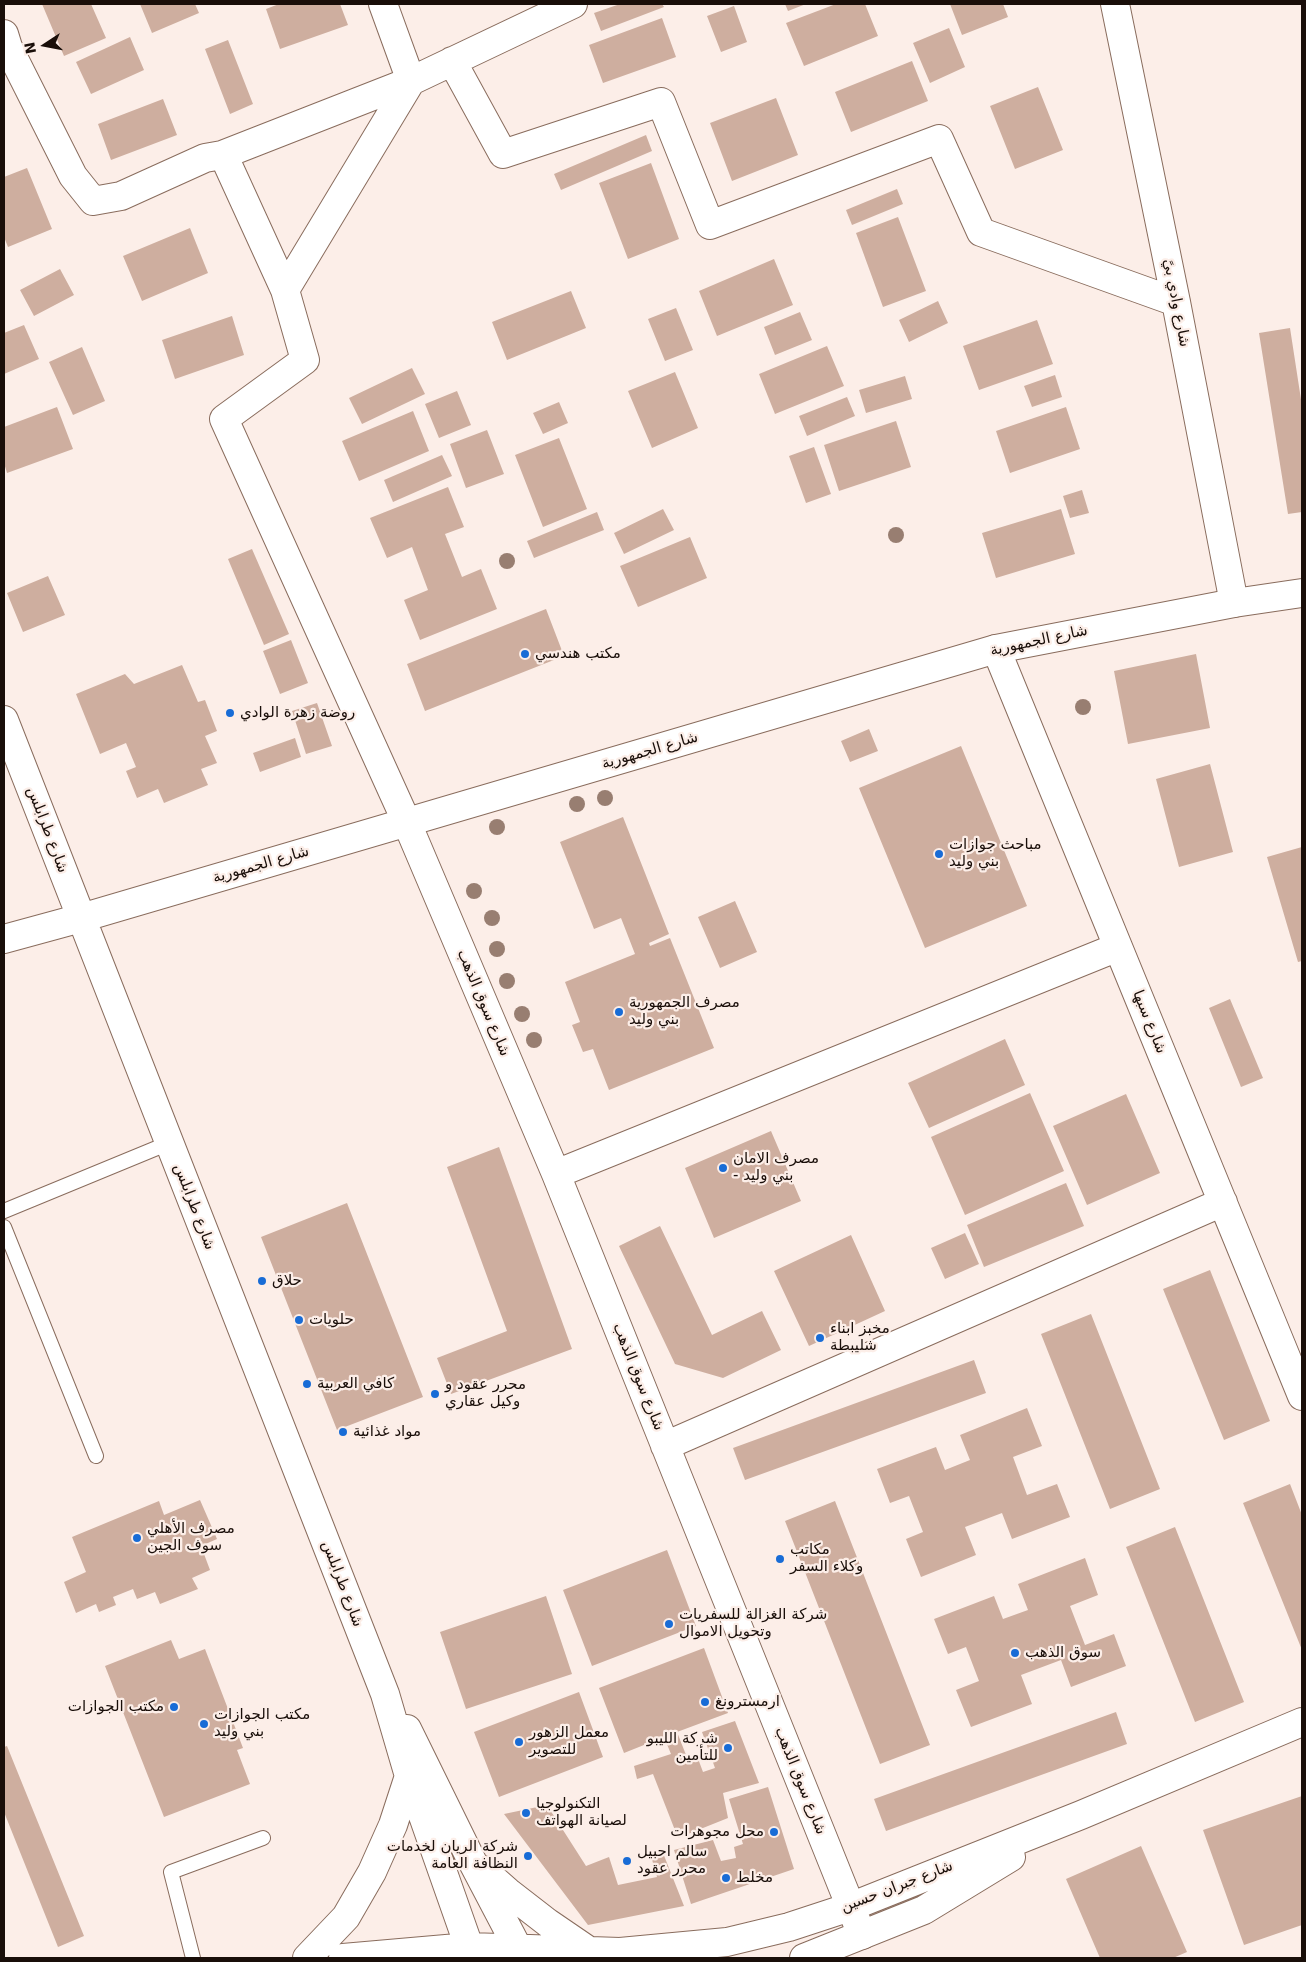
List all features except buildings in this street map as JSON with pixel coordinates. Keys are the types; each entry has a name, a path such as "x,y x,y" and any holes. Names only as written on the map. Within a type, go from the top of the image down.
{"street":[{"path":"383,4 411,81"},
{"path":"4,34 8,47 74,176 92,201 121,196 204,158 222,155 411,81 574,4"},
{"name":"شارع وادي بيً","path":"1115,4 1176,302 1234,603"},
{"path":"452,61 503,154 661,102 710,225 939,140 981,232 1176,302"},
{"path":"285,290 411,81"},
{"path":"222,155 285,290"},
{"name":"شارع سوق الذهب","path":"285,290 305,360 224,419 407,823 556,1174 862,1935"},
{"name":"شارع الجمهورية","path":"4,939 407,823 996,649 1234,603 1302,592"},
{"name":"شارع سبها","path":"996,649 1302,1396"},
{"name":"شارع طرابلس","path":"4,720 385,1694 409,1776 471,1953"},
{"path":"556,1174 1118,948"},
{"path":"665,1446 1223,1202"},
{"name":"شارع طرابلس","path":"385,1694 425,1764 470,1859 521,1953"},
{"name":"شارع جبران حسين","path":"344,1958 471,1953 620,1952 727,1942 789,1927 850,1907 1081,1815 1302,1722"},
{"path":"307,1958 346,1917 372,1872 393,1825 409,1776"},
{"path":"804,1958 924,1910 1081,1815"},
{"path":"470,1859 548,1923 589,1951"}],"lane":[{"path":"4,1211 169,1143"},
{"path":"4,1227 96,1456"},
{"path":"193,1958 171,1872 263,1838"}],"place":[{"name":"مكتب هندسي","path":"525,654"},
{"name":"روضة زهرة الوادي","path":"230,713"},
{"name":"مباحث جوازات بني وليد","path":"939,854"},
{"name":"مصرف الجمهورية بني وليد","path":"619,1012"},
{"name":"مصرف الامان - بني وليد","path":"723,1168"},
{"name":"حلاق","path":"262,1281"},
{"name":"حلويات","path":"299,1320"},
{"name":"مخبز ابناء شليبطة","path":"820,1338"},
{"name":"كافي العربية","path":"307,1384"},
{"name":"محرر عقود و وكيل عقاري","path":"435,1394"},
{"name":"مواد غذائية","path":"343,1432"},
{"name":"مصرف الأهلي سوف الجين","path":"137,1538"},
{"name":"مكاتب وكلاء السفر","path":"780,1559"},
{"name":"شركة الغزالة للسفريات وتحويل الاموال","path":"669,1624"},
{"name":"سوق الذهب","path":"1015,1653"},
{"name":"ارمسترونغ","path":"705,1702"},
{"name":"مكتب الجوازات","path":"174,1707"},
{"name":"مكتب الجوازات بني وليد","path":"204,1724"},
{"name":"معمل الزهور للتصوير","path":"519,1742"},
{"name":"شركة الليبو للتأمين","path":"728,1748"},
{"name":"التكنولوجيا لصيانة الهواتف","path":"526,1813"},
{"name":"محل مجوهرات","path":"774,1832"},
{"name":"شركة الريان لخدمات النظافة العامة","path":"528,1856"},
{"name":"سالم احبيل محرر عقود","path":"627,1861"},
{"name":"مخلط","path":"726,1878"}]}
